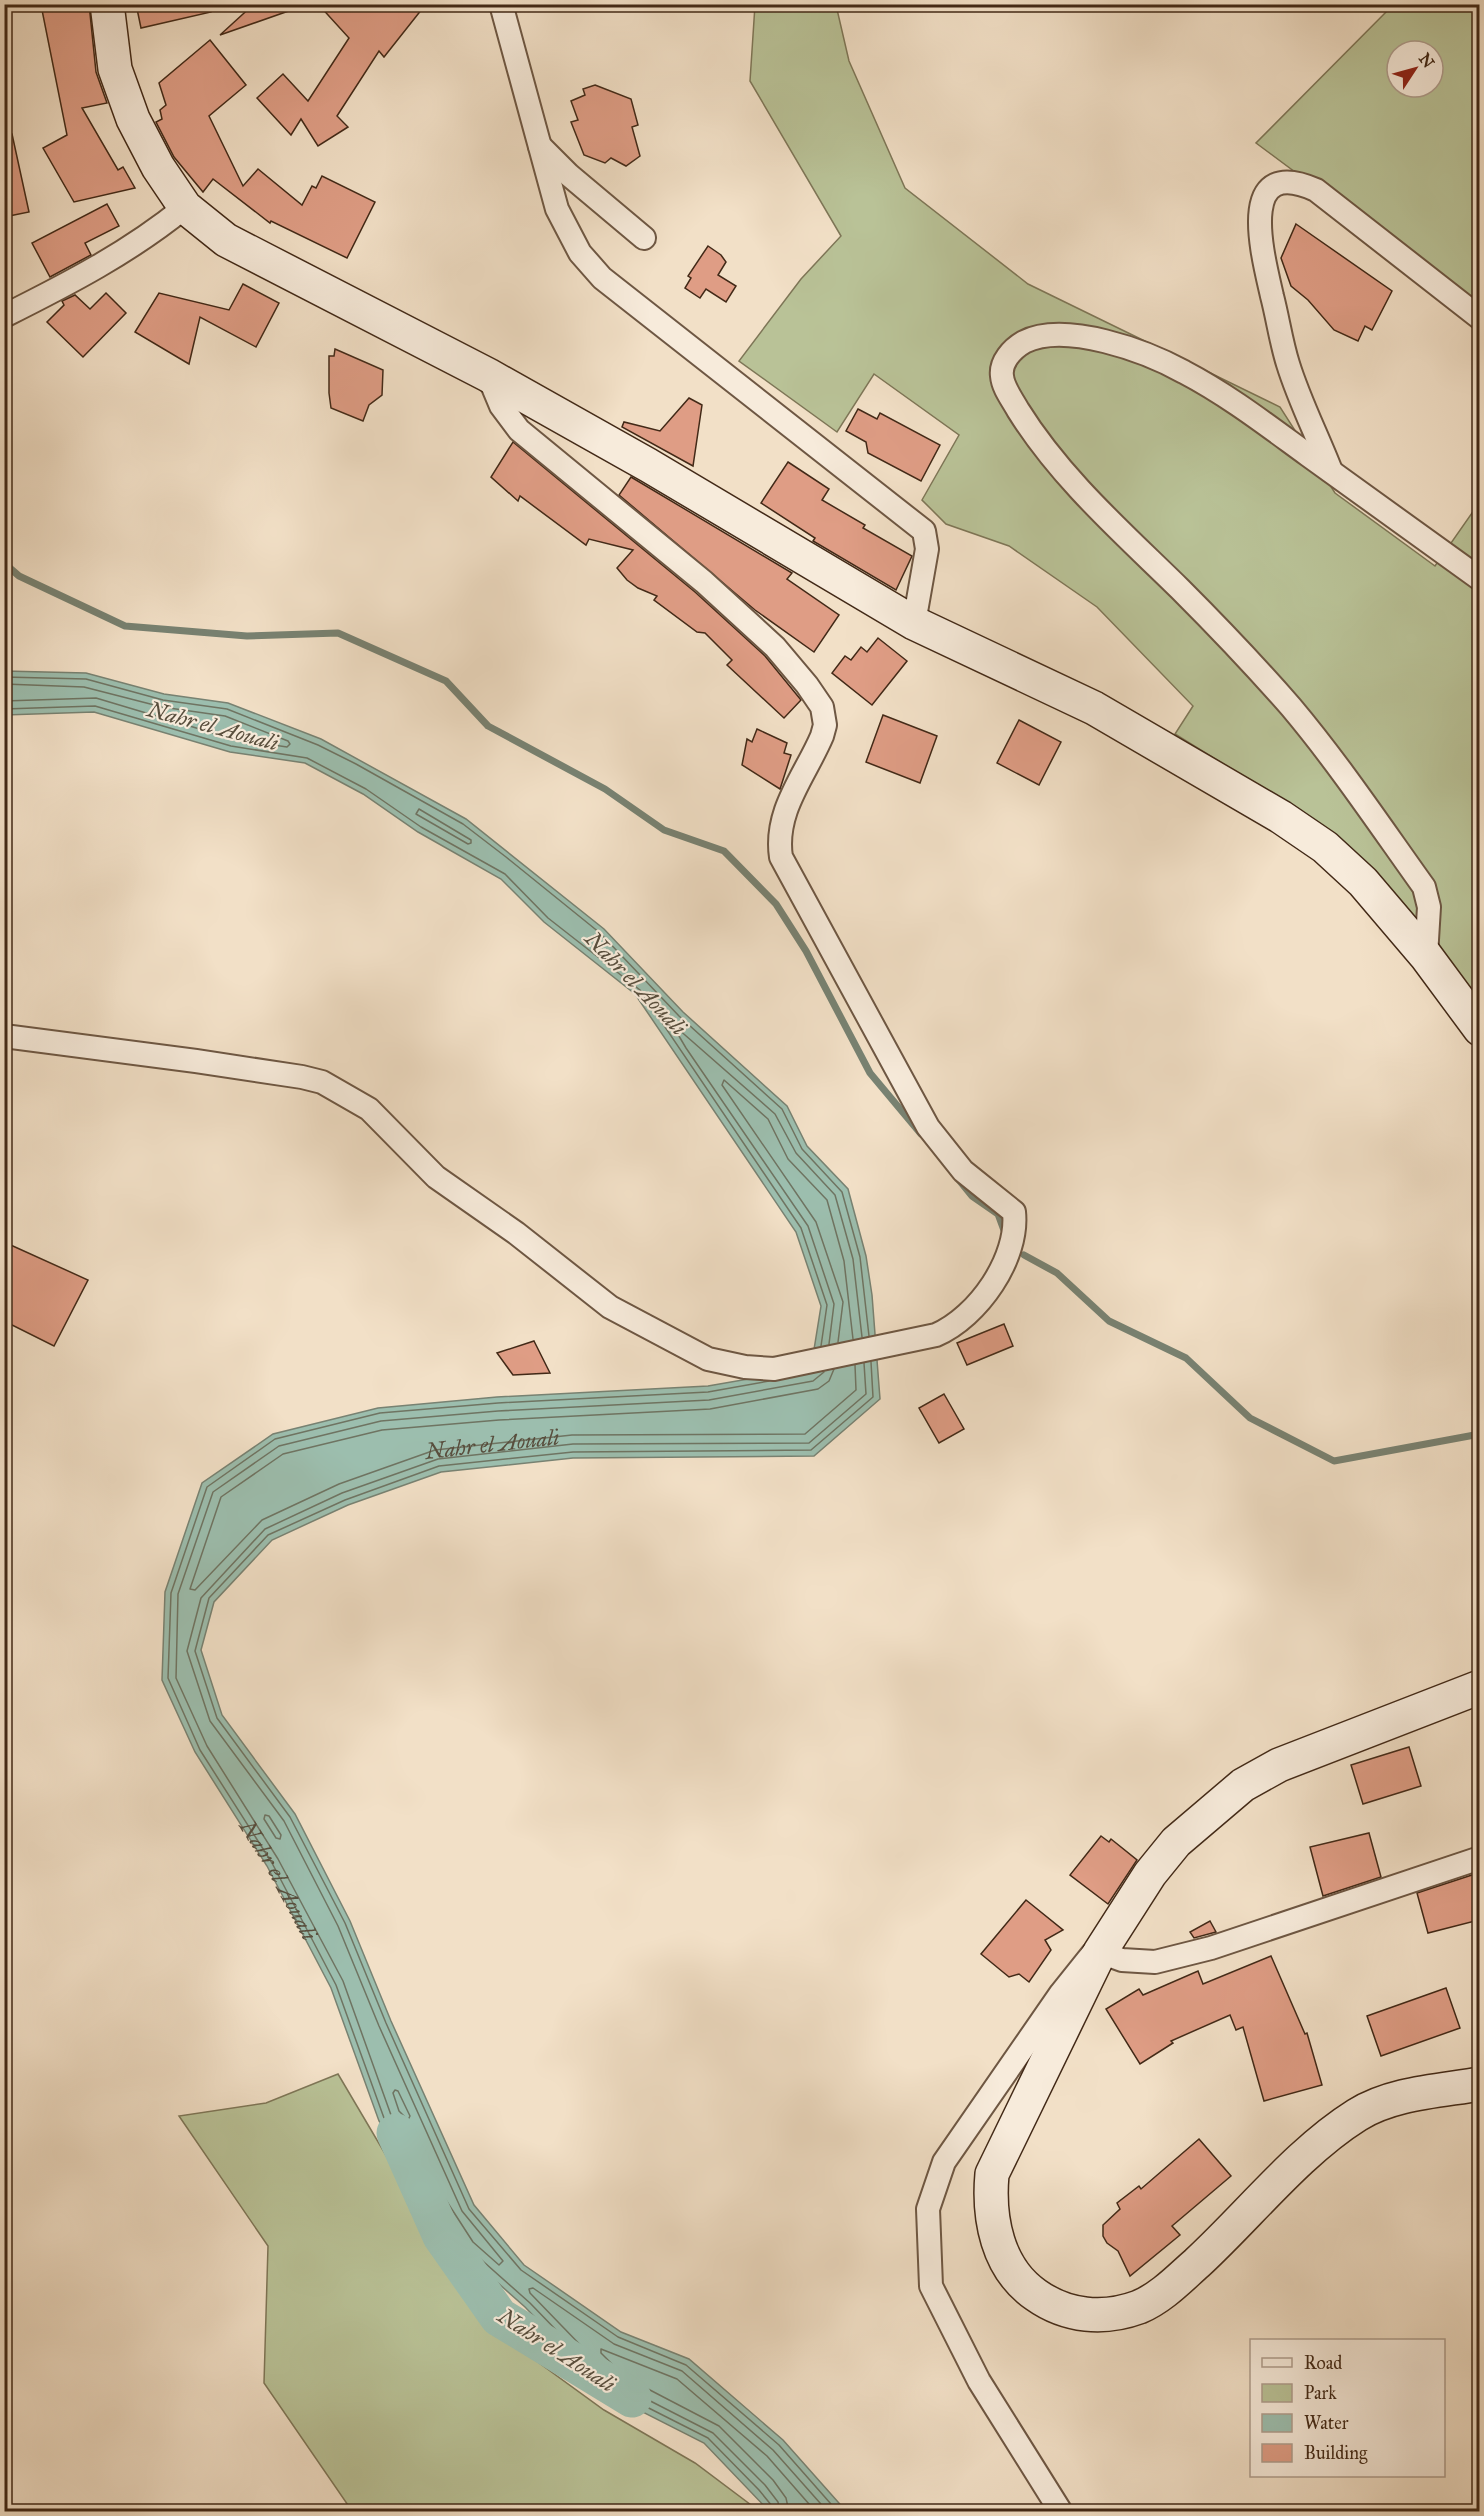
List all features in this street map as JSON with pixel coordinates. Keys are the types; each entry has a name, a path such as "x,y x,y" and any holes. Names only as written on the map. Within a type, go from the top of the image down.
{"main road":[{"path":"107,4 115,69 133,119 185,207 226,240 488,375 648,465 914,623 1094,708 1281,817 1325,847 1363,882 1425,956 1479,1029"},
{"path":"1479,1687 1279,1765 1243,1785 1176,1842 1150,1874 1100,1952 992,2174 989,2203 993,2233 1023,2287 1049,2304 1080,2315 1108,2315 1141,2306 1168,2288 1233,2229 1289,2172 1343,2124 1359,2113 1377,2104 1398,2098 1479,2084"}],"street":[{"path":"501,4 562,222 580,253 595,271 924,531 927,549 914,623"},
{"path":"539,144 569,175 644,238"},
{"path":"1331,471 1288,364 1263,258 1259,223 1260,205 1267,191 1281,182 1296,182 1316,190 1479,318"},
{"path":"4,316 98,267 157,230 185,207"},
{"path":"1425,956 1429,907 1424,887 1291,707 1061,468 1025,421 1008,393 1002,380 1002,368 1017,346 1044,334 1059,334 1104,342 1143,354 1181,370 1216,390 1479,579"},
{"path":"4,1036 218,1064 322,1082 369,1109 436,1177 516,1233 610,1307 708,1359 745,1367 774,1369 911,1340 947,1330 979,1305 1013,1242 1016,1227 1014,1212 963,1171 928,1127 781,857 779,842 785,810 822,736 825,725 822,707 790,663 745,618 519,430 501,406 488,375"},
{"path":"1061,2511 979,2380 931,2286 928,2209 944,2162 1087,1958 1100,1952 1122,1960 1155,1962 1211,1948 1479,1858"}],"green space":[{"path":"755,5 836,5 849,61 905,188 1028,284 1280,407 1335,493 1435,566 1479,503 1479,1007 1417,921 1371,870 1345,847 1290,806 1175,734 1193,706 1097,607 1009,546 946,524 922,500 959,435 874,374 837,432 739,361 801,279 841,236 750,81"},
{"path":"1393,5 1479,5 1479,309 1256,143"},
{"path":"338,2074 449,2262 502,2336 604,2410 695,2463 759,2511 352,2511 264,2383 268,2246 179,2116 266,2103"}],"water":[{"path":"4,671 86,673 164,694 228,703 321,739 466,819 604,929 683,1012 787,1106 807,1146 848,1189 866,1256 872,1295 880,1399 814,1456 573,1458 441,1472 348,1505 272,1540 214,1602 201,1650 222,1715 295,1814 350,1921 391,2021 474,2205 524,2265 621,2332 689,2359 783,2440 846,2511 769,2511 704,2443 611,2396 525,2307 462,2251 379,2121 331,1988 267,1866 195,1752 162,1680 165,1592 202,1483 273,1434 378,1408 497,1397 708,1386 811,1368 821,1306 796,1232 635,994 544,922 501,879 418,832 363,794 305,763 230,752 94,712 5,715"}],"building":[{"path":"72,4 89,4 96,72 107,103 82,108 118,170 123,167 135,188 74,202 43,148 67,135 42,10"},
{"path":"136,4 211,4 211,12 141,28"},
{"path":"254,4 299,4 300,7 220,35"},
{"path":"318,4 426,4 384,57 379,51 337,116 348,127 318,146 301,119 291,135 257,98 283,74 308,101 349,38"},
{"path":"210,40 246,85 209,116 243,186 258,169 302,205 312,186 316,188 322,176 375,202 347,258 271,221 270,223 213,179 203,192 174,157 156,122 162,119 160,110 166,105 159,83"},
{"path":"595,85 631,99 638,125 632,127 640,156 626,166 611,158 605,163 584,155 571,122 578,120 571,101 585,95 583,89"},
{"path":"12,134 29,212 4,217 4,135"},
{"path":"107,204 119,226 85,243 91,255 50,277 32,243"},
{"path":"1296,224 1392,291 1372,330 1365,326 1358,341 1334,330 1308,300 1291,286 1281,258"},
{"path":"708,246 721,255 726,262 718,275 736,286 726,302 706,289 700,298 685,288 691,278 688,276"},
{"path":"243,284 279,303 256,347 200,317 189,364 135,332 159,293 229,310"},
{"path":"106,293 126,313 83,357 47,322 64,305 62,301 75,295 90,309"},
{"path":"335,349 383,370 382,395 369,405 363,421 331,408 329,356 334,356"},
{"path":"689,398 702,405 693,466 622,427 624,422 660,431"},
{"path":"858,409 877,419 880,413 940,445 921,481 868,453 866,442 846,431"},
{"path":"513,442 695,592 765,656 801,700 784,718 727,665 732,660 705,633 697,632 654,600 657,596 638,588 627,580 617,568 633,550 589,539 586,545 520,496 518,501 491,477"},
{"path":"788,462 829,489 822,500 865,525 863,528 912,556 896,590 813,541 815,538 761,503"},
{"path":"631,477 792,573 787,579 839,615 814,652 755,610 619,495"},
{"path":"878,638 907,661 872,705 832,673 845,656 851,660 861,647 867,652"},
{"path":"883,715 937,736 920,783 866,762"},
{"path":"1019,720 1061,742 1039,785 997,763"},
{"path":"757,729 787,743 784,753 791,755 780,789 742,765 747,739 752,742"},
{"path":"4,1242 88,1280 54,1346 4,1321"},
{"path":"1004,1324 1013,1346 967,1365 957,1343"},
{"path":"534,1341 550,1373 513,1375 497,1353"},
{"path":"944,1394 964,1429 939,1443 919,1408"},
{"path":"1409,1747 1421,1786 1363,1804 1351,1765"},
{"path":"1369,1833 1381,1877 1323,1896 1310,1847"},
{"path":"1101,1836 1109,1842 1111,1839 1137,1860 1108,1904 1070,1875"},
{"path":"1475,1874 1479,1891 1479,1920 1428,1933 1417,1893"},
{"path":"1026,1900 1063,1930 1045,1940 1051,1950 1029,1982 1019,1974 1009,1977 981,1954"},
{"path":"1210,1921 1216,1932 1194,1938 1190,1932"},
{"path":"1271,1956 1305,2034 1307,2033 1322,2085 1264,2101 1243,2027 1236,2030 1230,2015 1171,2041 1173,2043 1140,2064 1106,2009 1139,1989 1143,1995 1198,1971 1203,1984"},
{"path":"1446,1988 1460,2028 1381,2056 1367,2016"},
{"path":"1199,2139 1231,2176 1172,2226 1180,2235 1130,2276 1118,2251 1107,2243 1103,2236 1103,2225 1120,2209 1117,2203 1139,2186 1141,2189"}],"waterway":[{"path":"4,563 19,576 125,626 247,636 338,633 446,681 488,726 605,789 664,830 724,851 776,904 806,951 870,1073 921,1134"},
{"path":"959,1180 972,1196 998,1214 1005,1233"},
{"path":"1024,1255 1057,1273 1109,1321 1186,1358 1250,1418 1334,1461 1480,1434"},
{"name":"Nahr el Aouali","path":"396,2133 442,2236 499,2317 632,2398"}]}
